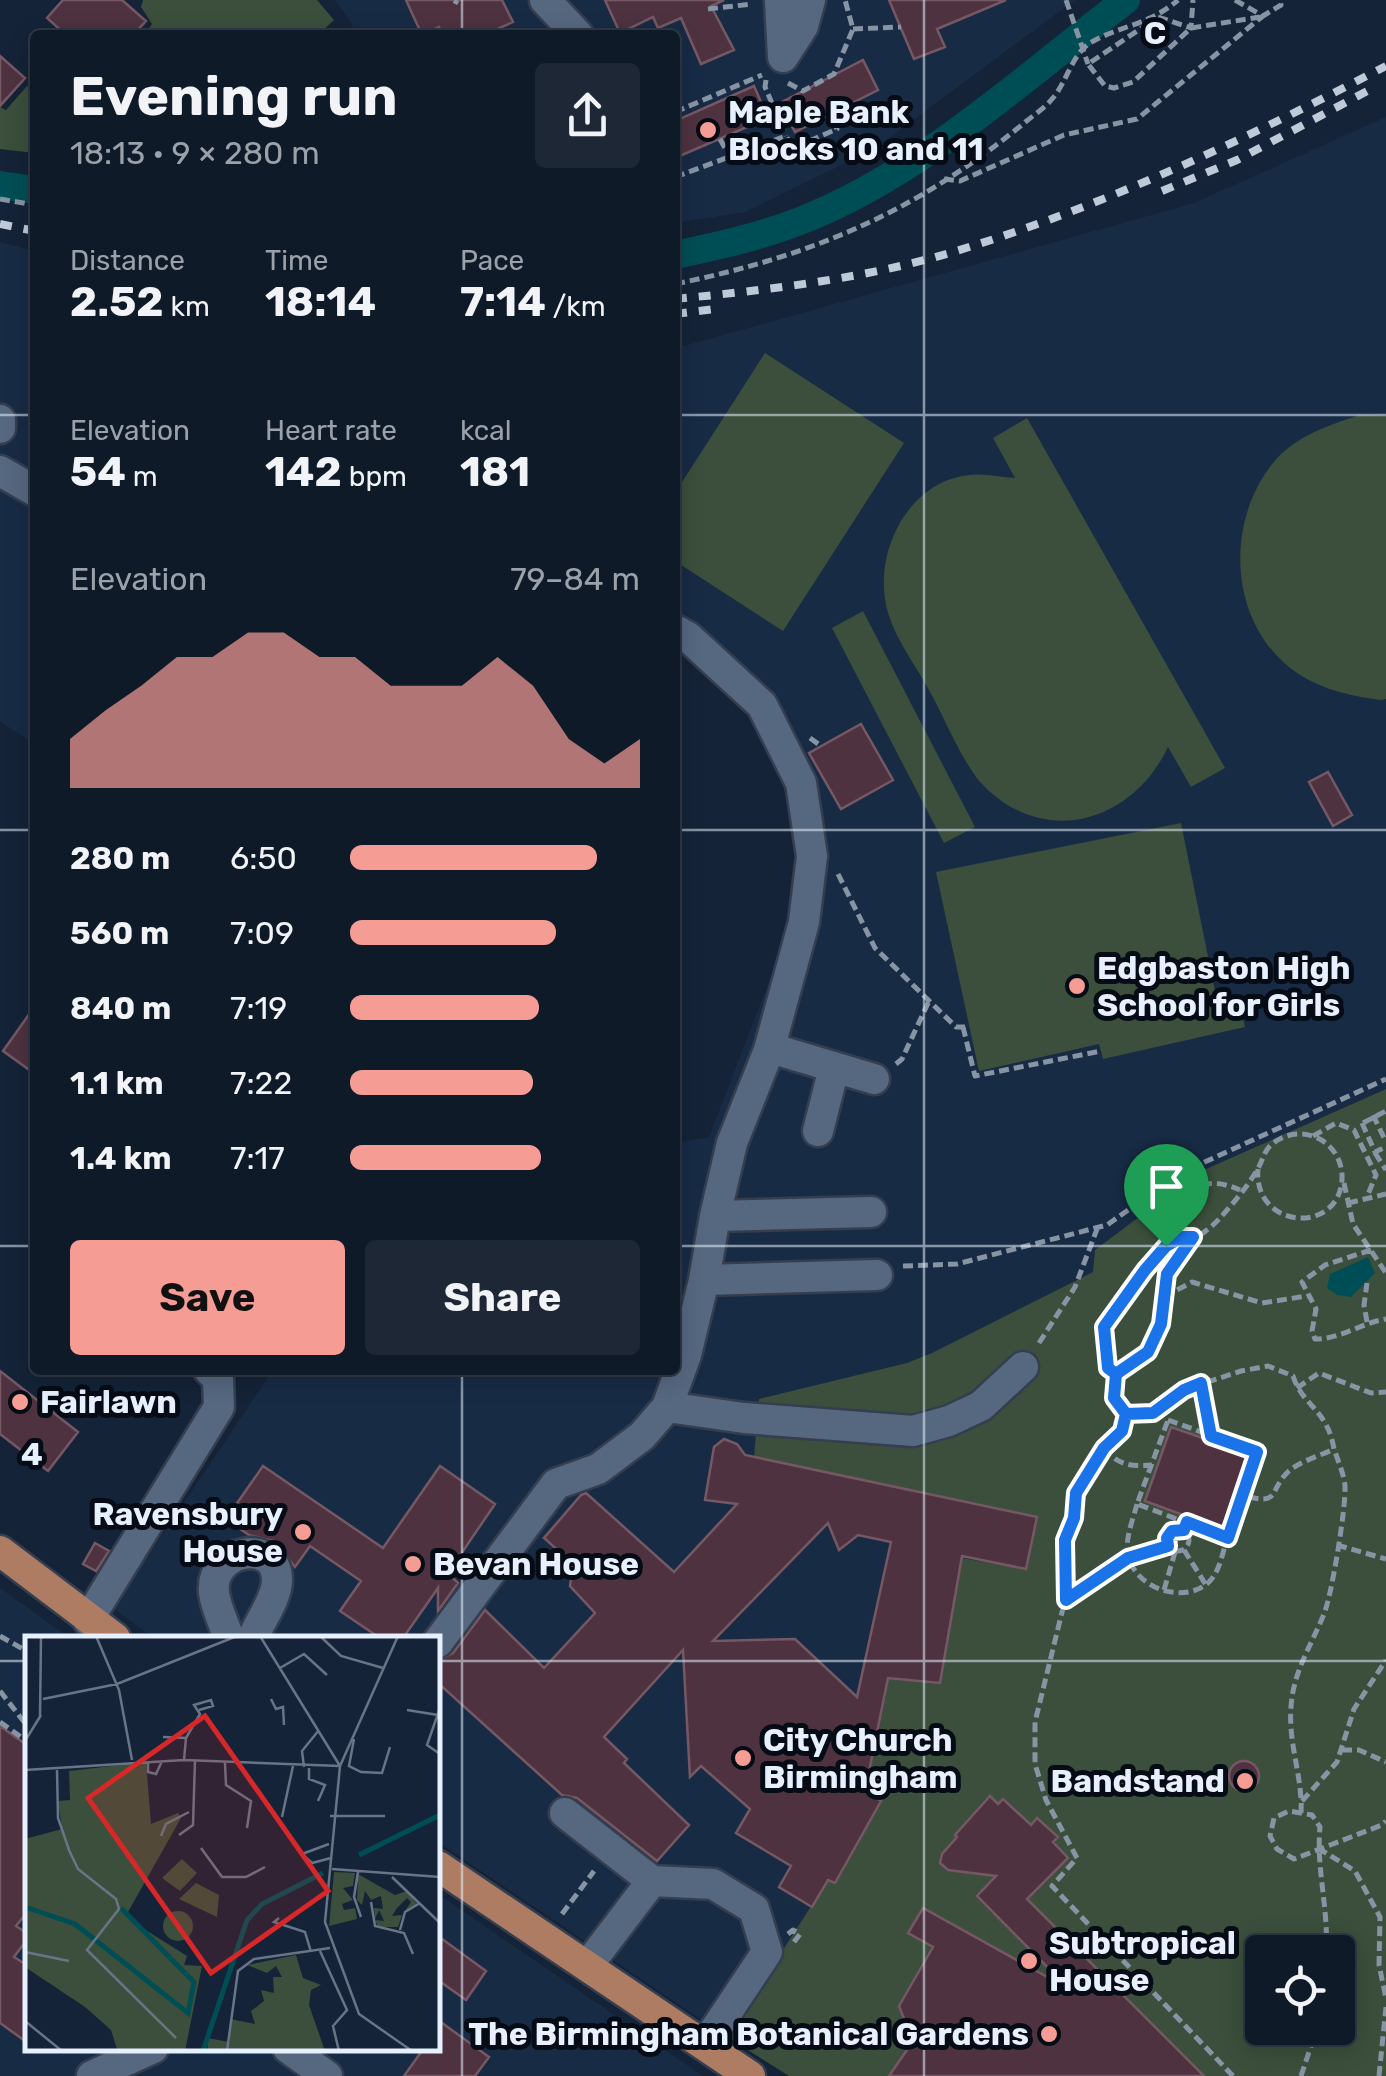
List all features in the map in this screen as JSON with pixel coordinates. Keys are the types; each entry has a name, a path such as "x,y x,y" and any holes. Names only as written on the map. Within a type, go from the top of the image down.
{"main road":[{"path":"0,1552 111,1636"},
{"path":"440,1867 750,2076"}],"street":[{"path":"545,0 569,30"},
{"path":"0,420 0,428"},
{"path":"0,471 30,488"},
{"path":"680,633 762,705 802,783 812,856 804,922 769,1050 732,1144 704,1280 680,1371"},
{"path":"769,1050 874,1079"},
{"path":"818,1131 834,1068"},
{"path":"715,1216 872,1212"},
{"path":"704,1280 877,1276"},
{"path":"667,1407 744,1418 913,1431 980,1406 1023,1367"},
{"path":"88,1620 219,1407 218,1380 214,1375"},
{"path":"440,1639 556,1484 598,1469 642,1436 667,1407 679,1375"},
{"path":"228,1636 214,1591 217,1574 239,1553 251,1552 268,1560 277,1573 276,1586 254,1636"},
{"path":"565,1813 652,1880 713,1884 754,1909 767,1952 704,2045"},
{"path":"588,1965 652,1880"},
{"path":"92,2076 146,2051"},
{"path":"292,2051 327,2076"}],"path":[{"path":"708,9 791,0"},
{"path":"802,90 834,74 853,29 845,0"},
{"path":"1066,0 1088,64 1104,86 1114,88 1133,82 1191,28 1194,0"},
{"path":"1088,64 1178,0"},
{"path":"1235,0 1263,16"},
{"path":"944,179 960,181 1064,135 1137,119 1281,2"},
{"path":"680,283 746,269 840,238 894,213 1003,140 1052,100 1087,44 1160,16 1191,28 1263,16"},
{"path":"853,29 901,27"},
{"path":"680,111 705,104 766,73 765,88 793,148 838,129 830,114"},
{"path":"680,175 786,136"},
{"path":"720,138 730,157"},
{"path":"0,199 30,204"},
{"path":"834,865 875,948 956,1028 966,1027 974,1076 1102,1052"},
{"path":"902,1060 930,1001"},
{"path":"877,1276 897,1266 958,1264 1108,1225 1152,1193 1158,1180 1180,1166 1196,1166 1386,1079"},
{"path":"1354,1130 1372,1115 1386,1110"},
{"path":"1372,1115 1386,1144 1375,1152"},
{"path":"1116,1374 1148,1352 1161,1324 1167,1274 1193,1237 1218,1221 1276,1142 1290,1135 1313,1136 1336,1123 1354,1130 1376,1175 1366,1200"},
{"path":"1362,1124 1386,1170"},
{"path":"1313,1136 1334,1152 1353,1224 1386,1273"},
{"path":"1258,1169 1258,1186 1270,1207 1284,1216 1301,1219 1317,1215 1333,1204 1340,1192 1342,1175"},
{"path":"1193,1237 1185,1207 1194,1190 1208,1182 1222,1182 1240,1190"},
{"path":"1348,1203 1386,1194"},
{"path":"1023,1367 1075,1287 1097,1228"},
{"path":"1116,1374 1108,1368 1104,1349 1103,1334 1110,1316 1166,1246 1182,1237 1193,1237"},
{"path":"1371,1250 1325,1266 1302,1282 1316,1309 1312,1330 1315,1339 1330,1339 1367,1322 1386,1319"},
{"path":"1164,1297 1192,1282 1262,1303 1307,1296"},
{"path":"1367,1284 1367,1322"},
{"path":"1126,1414 1153,1413 1184,1390 1201,1383 1268,1366 1292,1376 1297,1388 1330,1427 1345,1486 1326,1611 1298,1666 1290,1706 1291,1749 1301,1814"},
{"path":"1116,1374 1114,1398 1126,1414"},
{"path":"1297,1388 1319,1374 1362,1390 1386,1392"},
{"path":"1201,1383 1211,1436"},
{"path":"1126,1414 1122,1431 1104,1448 1076,1493 1074,1518 1065,1540 1066,1600 1035,1722 1035,1764 1046,1800 1077,1858 1052,1886 1233,2076"},
{"path":"1168,1420 1211,1436 1257,1452 1214,1575 1206,1584 1180,1594 1164,1590 1149,1584 1128,1558 1128,1538 1138,1504 1168,1420"},
{"path":"1104,1448 1124,1465 1152,1465"},
{"path":"1242,1495 1263,1501 1274,1497 1290,1470 1334,1449"},
{"path":"1138,1504 1228,1538"},
{"path":"1184,1530 1187,1522"},
{"path":"1184,1530 1189,1542 1184,1550 1176,1552 1168,1546 1167,1538 1172,1531 1184,1530"},
{"path":"1338,1545 1386,1559"},
{"path":"1066,1600 1128,1558 1168,1546"},
{"path":"1184,1550 1206,1584"},
{"path":"1164,1590 1176,1552"},
{"path":"0,1636 25,1650"},
{"path":"1302,1801 1337,1762 1354,1709 1386,1660"},
{"path":"0,1691 25,1723"},
{"path":"0,1722 25,1740"},
{"path":"1340,1750 1359,1750 1386,1762"},
{"path":"1327,1935 1318,1848 1320,1827 1312,1815 1290,1812 1274,1818 1270,1836 1277,1849 1294,1859 1318,1848 1386,1822"},
{"path":"1318,1848 1355,1871 1380,1917 1378,1965 1386,1998"},
{"path":"577,1894 584,1883"},
{"path":"1380,2076 1386,2007"},
{"path":"1301,2076 1311,2045"}],"shaded area":[{"path":"143,0 317,0 334,20 323,30 148,30 152,24 141,7"},
{"path":"335,0 1075,0 874,149 745,212 680,222 680,30 348,30 353,25"},
{"path":"27,86 30,88 30,152 0,149 0,107 6,110"},
{"name":"Edgbaston High School for Girls","path":"1386,117 1386,1089 1197,1173 1095,1250 1087,1356 1026,1569 940,1683 888,1678 865,1791 881,1801 835,1883 812,1907 727,2037 440,1843 440,1636 151,1636 113,1608 270,1375 680,1375 680,1142 709,1137 807,883 784,738 680,653 680,346 1194,203"},
{"path":"0,242 30,250 30,742 0,721"},
{"path":"765,353 904,443 783,631 680,564 680,485"},
{"path":"1360,415 1386,416 1386,699 1381,700 1320,685 1300,675 1276,655 1247,604 1241,575 1246,516 1273,463 1302,439"},
{"path":"1027,418 1225,768 1191,787 1168,747 1152,773 1132,794 1109,809 1084,818 1058,821 1031,816 1005,804 974,774 897,635 884,594 889,548 911,508 946,481 975,475 1015,478 993,438"},
{"path":"863,611 975,827 944,843 832,628"},
{"path":"1181,823 1220,1016 1241,1012 1245,1027 1103,1059 1099,1044 979,1071 936,872"},
{"path":"1386,1089 1386,2076 789,2076 727,2037 828,1880 835,1882 881,1802 865,1791 888,1678 961,1558 1025,1569 1037,1517 754,1457 759,1399 907,1363 932,1353 1093,1272 1095,1250 1197,1173"},
{"path":"1368,1257 1375,1273 1351,1297 1337,1295 1327,1288 1330,1274"},
{"path":"0,1588 67,1636 25,1636 25,2051 440,2051 440,1895 703,2076 0,2076"}],"building":[{"path":"63,0 122,0 146,21 138,30 60,30 47,18"},
{"path":"406,0 502,0 513,22 495,30 439,27 420,30"},
{"path":"605,0 724,0 711,6 734,50 701,64 681,18 658,28 653,17 619,30"},
{"path":"889,0 1006,0 937,29 945,47 914,59"},
{"path":"0,56 25,78 0,106"},
{"path":"863,60 878,90 795,132 780,103"},
{"name":"Maple Bank Blocks 10 and 11","path":"754,86 768,118 680,156 680,119"},
{"path":"861,724 893,780 841,809 809,753"},
{"path":"1328,772 1352,815 1333,826 1309,782"},
{"path":"30,1013 30,1070 3,1051"},
{"name":"Fairlawn","path":"0,1371 78,1432 48,1471 0,1434"},
{"path":"1171,1427 1251,1455 1224,1530 1145,1501"},
{"path":"724,1439 737,1444 745,1455 1037,1517 1026,1569 962,1556 940,1683 888,1678 865,1791 881,1801 835,1883 828,1880 812,1907 779,1887 791,1866 736,1833 750,1809 701,1766 690,1777 683,1650 604,1737 627,1759 624,1763 689,1825 657,1861 577,1798 562,1795 440,1685 440,1659 453,1653 485,1610 544,1668 595,1613 570,1586 573,1564 544,1538 581,1495 586,1493 674,1572 737,1504 705,1500 714,1447","holes":["828,1523 839,1550 858,1535 891,1542 857,1697 795,1639 713,1641"]},
{"path":"263,1466 383,1548 440,1466 495,1504 448,1573 458,1583 438,1611 438,1588 404,1636 377,1636 340,1611 361,1581 310,1546 295,1567 274,1541 249,1535 226,1519"},
{"path":"95,1543 109,1551 96,1571 83,1564"},
{"path":"0,1726 25,1744 25,1915 16,1926 25,1932 25,1942 14,1957 25,1964 25,2041 0,2023"},
{"name":"Bandstand","path":"1244,1761 1255,1765 1259,1776 1255,1787 1244,1791 1233,1787 1229,1776 1233,1765"},
{"path":"990,1796 998,1804 1003,1799 1031,1825 1037,1818 1058,1837 1053,1842 1068,1858 1027,1899 1204,2076 889,2076 920,2031 906,2024 899,2006 933,1947 908,1933 923,1908 1069,1989 977,1896 996,1876 948,1870 940,1863 955,1835"},
{"path":"440,1937 486,1971 466,2000 440,1981"},
{"path":"440,2021 489,2057 475,2076 404,2076 422,2051 440,2051"}],"waterway":[{"path":"680,254 785,227 888,178 970,122 1126,0"},
{"path":"0,185 30,189"}],"railway":[{"path":"680,298 850,276 919,261 1010,234 1174,169 1386,66"},
{"path":"1162,191 1237,160 1373,88"},
{"path":"0,224 30,230"},
{"path":"680,313 714,309"}],"place":[{"name":"Maple Bank Blocks 10 and 11","path":"708,130"},
{"name":"Edgbaston High School for Girls","path":"1077,986"},
{"name":"Fairlawn","path":"20,1402"},
{"name":"Ravensbury House","path":"303,1532"},
{"name":"Bevan House","path":"413,1564"},
{"name":"City Church Birmingham","path":"743,1758"},
{"name":"Bandstand","path":"1245,1781"},
{"name":"Subtropical House","path":"1029,1961"},
{"name":"The Birmingham Botanical Gardens","path":"1049,2034"}],"route":[{"path":"1166,1246 1104,1327 1108,1368 1116,1374 1114,1398 1126,1414 1122,1431 1104,1448 1076,1493 1074,1518 1065,1540 1066,1600 1128,1558 1168,1546 1167,1538 1172,1531 1184,1530 1187,1522 1228,1538 1257,1452 1211,1436 1201,1383 1184,1390 1153,1413 1126,1414 1114,1398 1116,1374 1148,1352 1161,1324 1167,1274 1193,1237 1182,1237 1166,1246"}]}
